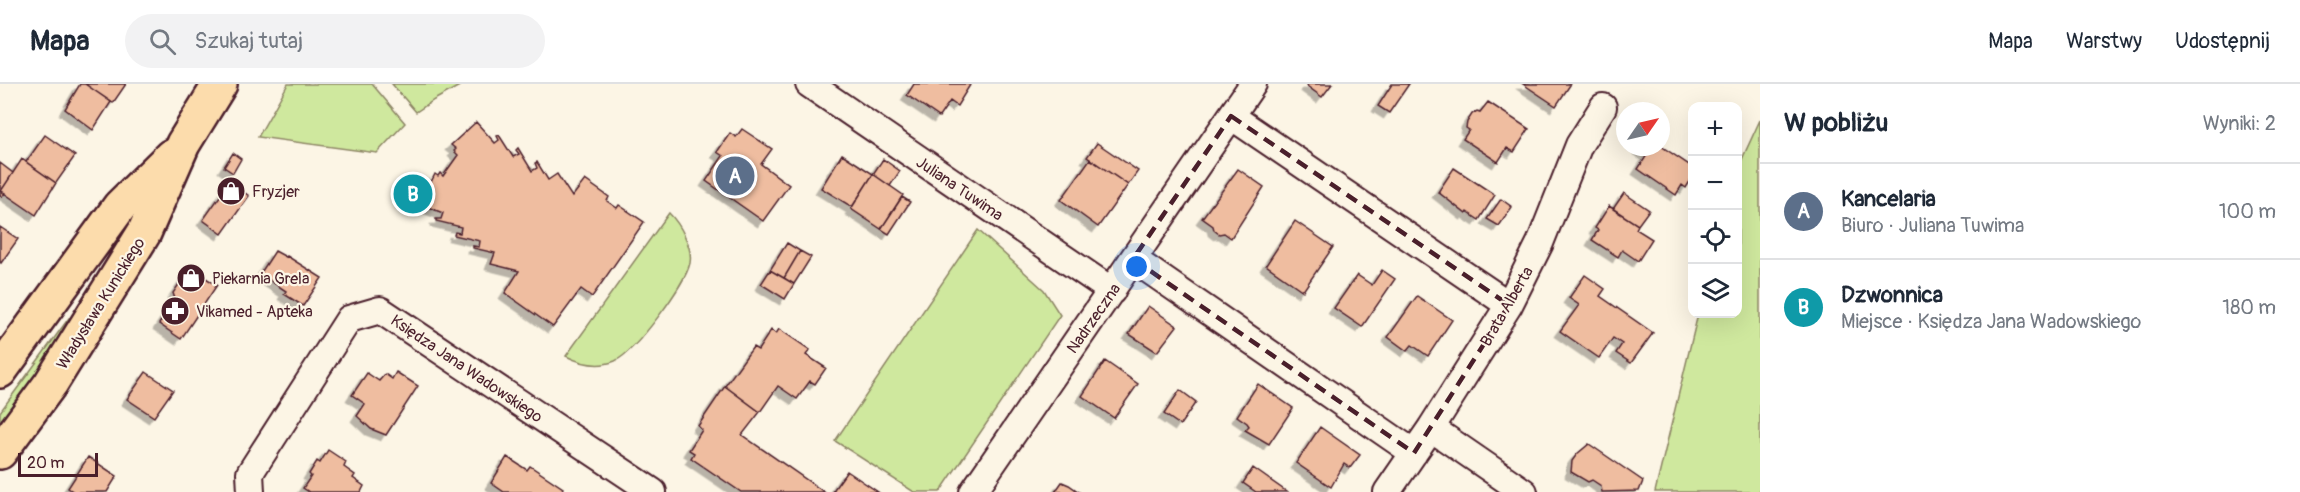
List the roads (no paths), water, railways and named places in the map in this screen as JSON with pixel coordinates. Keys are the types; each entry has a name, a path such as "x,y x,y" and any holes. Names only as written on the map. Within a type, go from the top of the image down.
{"main road":[{"name":"Władysława Kunickiego","path":"0,452 51,382 144,233 183,144 220,84"},
{"name":"Władysława Kunickiego","path":"0,371 120,206 183,144"}],"street":[{"name":"Juliana Tuwima","path":"809,84 1112,291"},
{"name":"Nadrzeczna","path":"974,492 1254,84"},
{"name":"Brata Alberta","path":"1387,492 1431,428 1509,305 1540,243 1579,145 1602,107"},
{"path":"1231,117 1509,305"},
{"path":"1133,259 1414,453"},
{"name":"Księdza Jana Wadowskiego","path":"251,492 250,473 349,319 380,310 625,484 653,492"},
{"path":"1431,428 1524,492"}],"place":[{"name":"Kancelaria","path":"735,176"},
{"name":"Fryzjer","path":"231,191"},
{"name":"Dzwonnica","path":"413,194"},
{"name":"Piekarnia Grela","path":"191,278"},
{"name":"Vikamed - Apteka","path":"175,311"}]}
